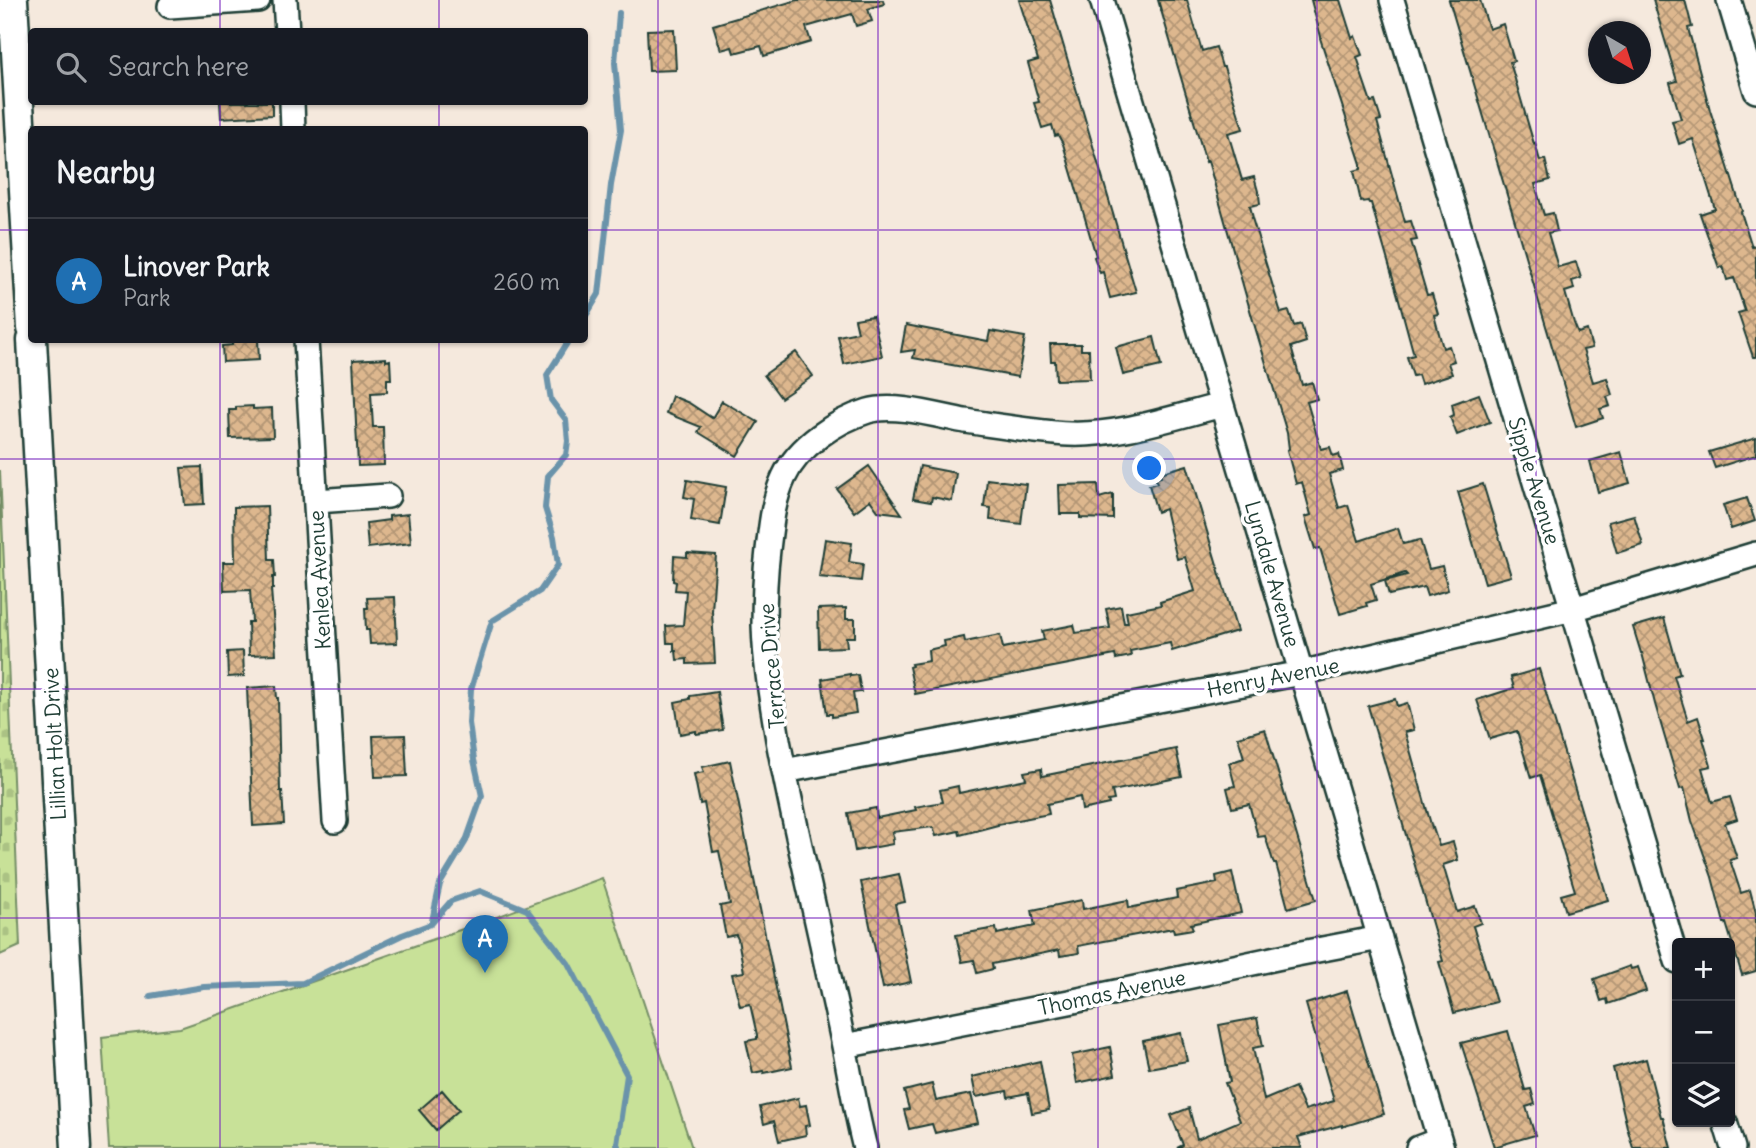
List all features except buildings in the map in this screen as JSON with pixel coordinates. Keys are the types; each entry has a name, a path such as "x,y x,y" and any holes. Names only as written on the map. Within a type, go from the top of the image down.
{"main road":[{"path":"13,0 28,259"},
{"name":"Lillian Holt Drive","path":"32,343 76,1148"}],"street":[{"path":"170,6 258,0"},
{"path":"285,0 287,28"},
{"name":"Lyndale Avenue","path":"1102,0 1380,938 1433,1145"},
{"name":"Sipple Avenue","path":"1392,0 1672,944"},
{"path":"1729,0 1756,91"},
{"path":"292,105 293,126"},
{"name":"Kenlea Avenue","path":"306,343 335,821"},
{"name":"Terrace Drive","path":"865,1148 784,771 769,685 764,626 766,571 771,524 785,474 796,457 830,429 853,416 873,410 922,412 1018,429 1072,434 1132,427 1222,405"},
{"path":"316,501 388,496"},
{"name":"Henry Avenue","path":"784,771 1301,673 1573,609 1756,554"},
{"name":"Thomas Avenue","path":"844,1046 1380,938"},
{"path":"1727,1127 1733,1148"}],"green space":[{"path":"0,470 20,946 0,955"},
{"path":"602,878 692,1148 109,1148 102,1037 180,1028"}],"waterway":[{"path":"588,312 599,294 611,185 621,130 615,63 619,13"},
{"path":"432,921 440,884 466,841 482,796 469,723 471,689 492,621 540,591 558,565 554,537 545,508 548,476 566,455 568,441 566,420 551,400 547,375 567,343"},
{"path":"150,996 204,987 303,983 402,935 431,924 451,901 480,891 527,910 568,963 627,1075 617,1144 619,1148"}],"place":[{"name":"Linover Park","path":"485,973"}]}
